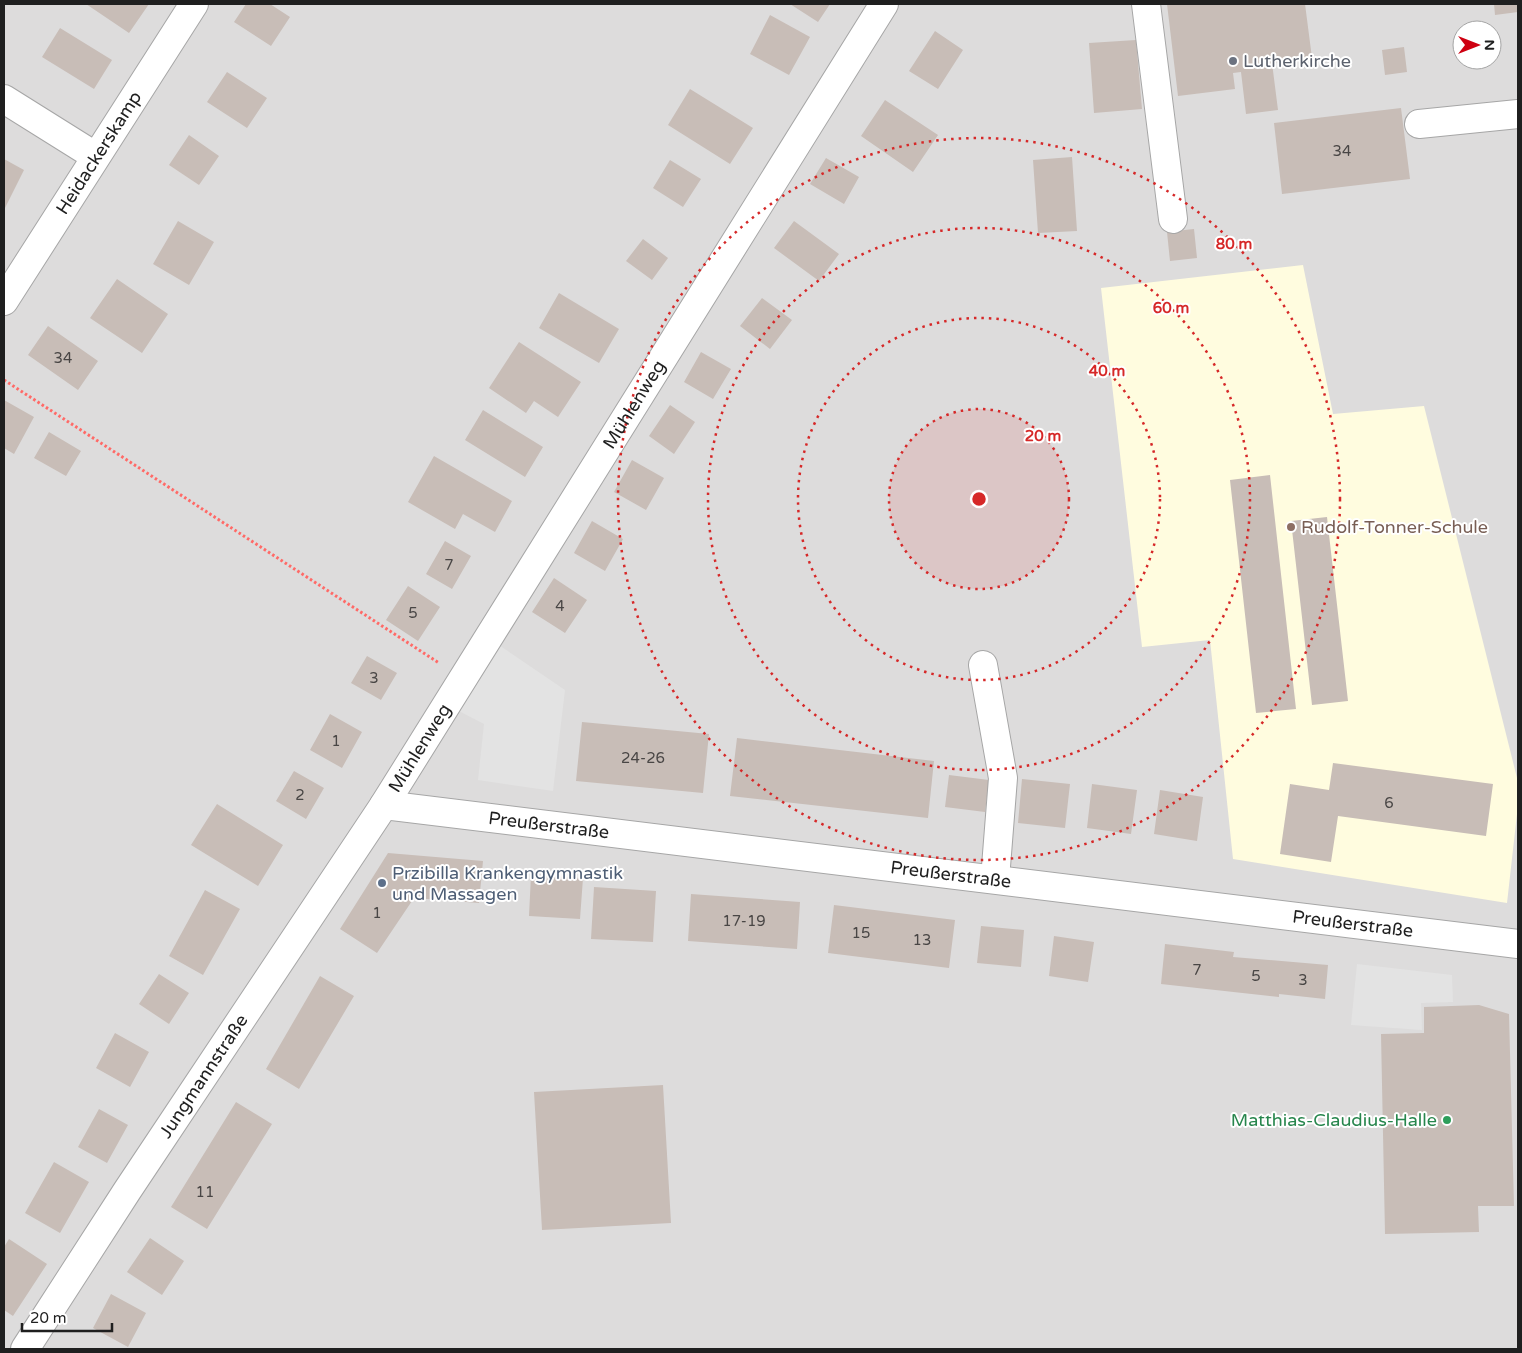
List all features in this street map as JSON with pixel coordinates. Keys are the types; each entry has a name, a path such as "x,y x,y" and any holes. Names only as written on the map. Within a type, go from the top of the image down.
{"street":[{"name":"Heidackerskamp","path":"4,301 194,4"},
{"name":"Mühlenweg","path":"384,805 884,4"},
{"path":"1146,4 1173,219"},
{"path":"4,99 95,156"},
{"path":"1419,124 1518,114"},
{"path":"983,665 1003,778 995,878"},
{"name":"Preußerstraße","path":"384,805 995,878 1518,944"},
{"name":"Jungmannstraße","path":"25,1349 132,1183 384,805"}],"path":[{"path":"4,380 463,679"}],"shaded area":[{"path":"4,4 1518,4 1518,1349 4,1349"},
{"name":"Rudolf-Tonner-Schule","path":"1303,265 1333,414 1424,406 1518,782 1518,805 1507,903 1233,859 1210,640 1142,647 1101,288"},
{"path":"496,643 565,690 553,791 478,780 484,724 455,709"},
{"path":"1357,964 1452,975 1453,1002 1421,1003 1422,1030 1351,1025"}],"building":[{"path":"86,4 149,4 129,33"},
{"path":"246,4 270,4 290,17 271,46 234,22"},
{"path":"790,4 830,4 818,22"},
{"name":"Lutherkirche","path":"1167,4 1305,4 1312,58 1272,63 1278,110 1246,114 1241,72 1233,73 1235,89 1178,96"},
{"path":"1494,4 1518,4 1518,12 1495,15"},
{"path":"770,15 810,37 789,75 750,54"},
{"path":"60,28 112,60 94,89 42,57"},
{"path":"935,31 963,50 938,89 909,71"},
{"path":"1136,40 1142,109 1094,113 1089,43"},
{"path":"1404,47 1407,72 1385,75 1382,50"},
{"path":"227,72 267,98 247,128 207,102"},
{"path":"690,89 753,128 730,164 668,125"},
{"path":"885,100 938,135 913,172 861,136"},
{"path":"1401,108 1410,179 1282,194 1274,123"},
{"path":"189,135 219,156 199,185 169,165"},
{"path":"1072,157 1077,231 1038,233 1033,160"},
{"path":"826,158 859,177 844,204 810,184"},
{"path":"4,159 24,170 4,210"},
{"path":"670,160 701,179 683,207 653,188"},
{"path":"178,221 214,242 189,285 153,264"},
{"path":"794,221 839,254 819,281 774,248"},
{"path":"1194,229 1197,258 1170,261 1167,232"},
{"path":"643,239 668,258 652,280 626,261"},
{"path":"117,279 168,314 142,353 90,318"},
{"path":"559,293 619,329 599,363 539,328"},
{"path":"762,298 792,320 770,349 740,326"},
{"path":"48,326 98,361 78,390 28,355"},
{"path":"519,342 581,382 558,417 534,401 526,413 489,388"},
{"path":"701,352 731,369 713,399 684,382"},
{"path":"4,400 34,417 14,454 4,448"},
{"path":"670,405 695,422 674,454 649,436"},
{"path":"483,410 543,447 525,477 465,440"},
{"path":"49,432 81,451 66,476 34,458"},
{"path":"434,456 512,501 495,532 463,514 455,529 408,502"},
{"path":"632,460 664,478 646,510 614,492"},
{"path":"1270,475 1296,709 1256,713 1230,480"},
{"path":"1327,517 1348,701 1312,705 1291,521"},
{"path":"592,521 623,539 605,571 574,553"},
{"path":"445,541 471,556 452,589 426,574"},
{"path":"554,578 587,600 565,633 532,612"},
{"path":"408,586 440,607 418,641 386,620"},
{"path":"367,656 397,673 381,700 351,683"},
{"path":"330,714 362,732 342,768 310,750"},
{"path":"582,722 709,734 703,793 576,781"},
{"path":"737,738 934,761 928,818 730,796"},
{"path":"1333,763 1493,784 1486,836 1338,816 1331,862 1280,854 1290,784 1329,790"},
{"path":"294,771 324,788 306,819 276,801"},
{"path":"949,775 989,780 985,812 945,807"},
{"path":"1022,779 1070,784 1065,828 1018,823"},
{"path":"1092,784 1137,790 1131,834 1087,828"},
{"path":"1160,790 1203,797 1197,841 1154,834"},
{"path":"217,804 283,845 258,886 191,845"},
{"path":"388,853 483,861 479,903 414,898 377,953 340,929"},
{"path":"531,875 583,878 580,919 529,916"},
{"path":"594,887 656,891 653,942 591,939"},
{"path":"205,890 240,909 203,975 169,956"},
{"path":"691,894 800,902 797,949 688,941"},
{"path":"834,905 955,920 949,968 828,953"},
{"path":"981,926 1024,930 1021,967 977,963"},
{"path":"1054,936 1094,942 1088,982 1049,976"},
{"path":"1165,944 1234,952 1233,957 1328,965 1325,999 1279,994 1279,997 1161,984"},
{"path":"159,974 189,993 169,1024 139,1004"},
{"path":"320,976 354,996 299,1089 266,1069"},
{"name":"Matthias-Claudius-Halle","path":"1479,1005 1509,1014 1514,1206 1478,1206 1479,1232 1385,1234 1381,1034 1424,1033 1424,1007"},
{"path":"115,1033 149,1052 130,1087 96,1068"},
{"path":"663,1085 671,1223 542,1230 534,1092"},
{"path":"236,1102 272,1124 207,1229 171,1207"},
{"path":"99,1109 128,1125 107,1163 78,1147"},
{"path":"54,1162 89,1182 60,1233 25,1213"},
{"path":"150,1238 184,1261 162,1295 127,1272"},
{"path":"9,1239 47,1264 13,1316 4,1310 4,1247"},
{"path":"111,1294 146,1313 128,1347 93,1328"}],"place":[{"name":"Lutherkirche","path":"1233,61"},
{"name":"Rudolf-Tonner-Schule","path":"1291,527"},
{"name":"Przibilla Krankengymnastik und Massagen","path":"382,883"},
{"name":"Matthias-Claudius-Halle","path":"1447,1120"}]}
